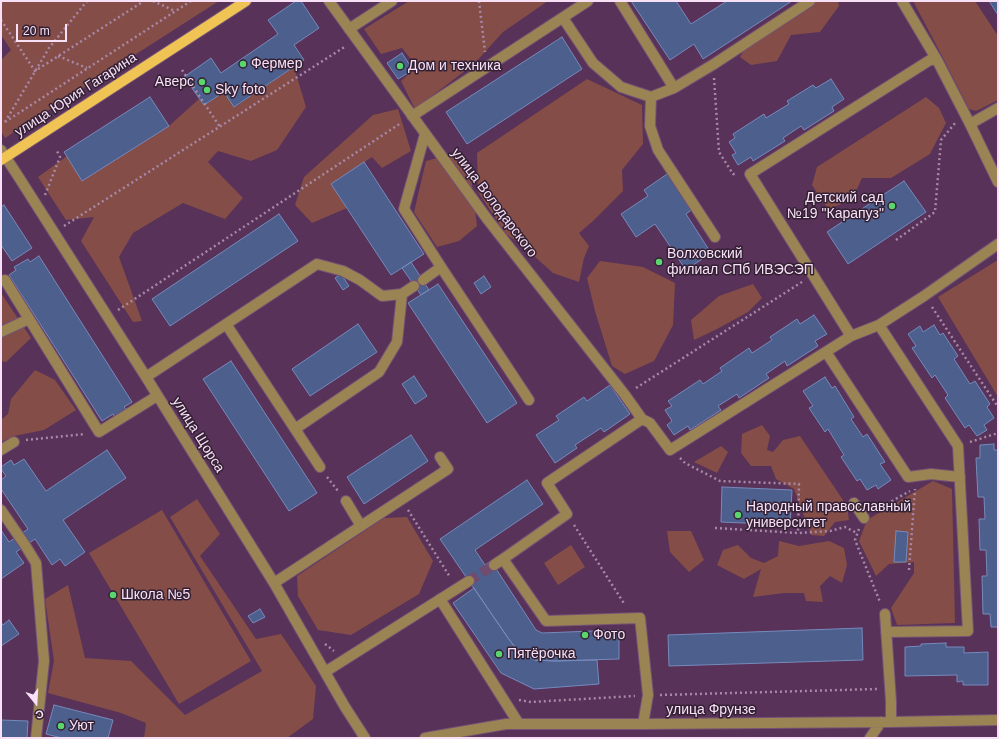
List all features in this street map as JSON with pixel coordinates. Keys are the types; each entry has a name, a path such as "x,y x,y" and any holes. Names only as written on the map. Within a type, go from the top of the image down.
{"main road":[{"name":"улица Юрия Гагарина","path":"3,156 246,1"}],"street":[{"name":"улица Володарского","path":"329,1 488,220 625,395 642,419 650,422 670,450"},
{"path":"349,29 392,1"},
{"path":"412,116 588,1"},
{"path":"620,1 674,88"},
{"path":"563,18 593,63 621,87 651,97 674,88 714,64 810,1"},
{"path":"902,1 936,60 970,124 998,182"},
{"path":"851,336 750,174 930,60 936,60"},
{"path":"651,97 650,126 658,150 715,237"},
{"path":"970,124 998,108"},
{"path":"425,134 404,209 529,400"},
{"name":"улица Щорса","path":"3,156 146,377 274,583 345,707 365,738"},
{"path":"670,450 851,336 879,324 924,296 998,244"},
{"path":"146,377 317,264 343,271 360,280 382,296 402,294 441,267"},
{"path":"5,280 99,432 157,396"},
{"path":"295,429 379,372 398,342 402,294"},
{"path":"1,332 29,319"},
{"path":"226,324 320,467"},
{"path":"879,324 958,446 968,631 886,632"},
{"path":"826,352 908,477 930,474 960,478"},
{"path":"494,565 567,514 547,483 642,419"},
{"path":"1,450 14,442"},
{"path":"274,583 448,469 440,456"},
{"path":"346,501 361,526"},
{"path":"854,503 864,518"},
{"path":"1,510 36,563 44,661 36,738"},
{"path":"503,559 546,621 640,618 648,695 643,724"},
{"path":"325,672 469,581"},
{"path":"440,599 519,724"},
{"path":"870,738 886,722 891,701 885,614"},
{"name":"улица Фрунзе","path":"425,738 506,724 998,720"}],"path":[{"path":"87,1 49,48 5,122 191,1"},
{"path":"35,72 144,1"},
{"path":"153,1 175,11"},
{"path":"480,1 486,67"},
{"path":"1,20 35,72"},
{"path":"64,226 357,39"},
{"path":"58,56 88,68"},
{"path":"714,64 719,152 733,174 750,174"},
{"path":"182,70 220,127"},
{"path":"116,311 412,116"},
{"path":"896,240 935,212 941,140 953,124 959,120"},
{"path":"45,196 60,157 56,151"},
{"path":"625,395 812,275"},
{"path":"924,296 998,407"},
{"path":"14,442 99,432"},
{"path":"958,446 998,433"},
{"path":"670,450 685,463 720,481 799,484 798,533"},
{"path":"320,467 346,501"},
{"path":"885,614 855,540 864,518 915,487 910,570"},
{"path":"401,500 457,588"},
{"path":"567,514 632,618"},
{"path":"715,528 798,533 830,531 845,527 857,533"},
{"path":"501,696 531,702 648,695 890,689"}],"shaded area":[{"path":"1,1 219,1 5,138 1,131 1,60 11,50 1,35"},
{"path":"409,1 548,1 503,32 474,64 415,109 401,81 417,67 402,48 381,54 364,29"},
{"path":"800,1 838,1 839,6 820,32 791,35 777,61 751,65 740,57 753,32"},
{"path":"913,1 975,1 998,36 998,100 976,111 969,109"},
{"path":"294,67 306,107 277,150 251,161 218,151 208,162 243,198 225,219 183,203 133,233 119,257 142,321 133,322 81,241 94,217 66,220 38,177 67,156 82,181 169,126 199,99 204,105 224,92 235,107"},
{"path":"587,79 642,105 643,144 622,170 623,191 579,233 589,246 584,258 579,282 553,273 524,247 506,234 478,192 477,153"},
{"path":"926,97 939,108 946,123 930,154 891,178 862,178 852,200 828,209 812,185 817,167"},
{"path":"398,109 411,151 382,168 372,157 331,184 347,208 312,223 295,205 304,177 373,115"},
{"path":"451,154 471,177 477,226 459,241 437,247 414,212 426,161"},
{"path":"998,260 998,397 938,297"},
{"path":"600,261 643,267 675,283 673,325 654,361 625,374 612,366 595,311 587,278"},
{"path":"753,284 762,298 748,312 694,340 691,320 719,296"},
{"path":"1,293 31,338 6,362 1,361"},
{"path":"35,370 55,380 76,410 44,430 14,436 1,442 1,420 8,414 11,399"},
{"path":"762,425 770,436 767,450 773,452 783,440 800,436 847,506 849,520 835,522 824,536 811,535 794,489 776,479 771,466 751,466 741,453 742,434"},
{"path":"721,446 728,452 717,473 694,462"},
{"path":"933,481 952,489 955,623 897,625 891,608 914,573 914,562 889,564 876,576 859,541 867,520"},
{"path":"197,499 220,534 200,556 256,639 281,634 316,686 313,719 287,738 144,738 146,723 121,713 48,693 54,661 45,599 68,585 85,658 131,661 185,715 262,671 170,517"},
{"path":"162,510 251,661 179,704 89,553"},
{"path":"407,517 433,561 419,594 351,635 318,630 298,596 297,576 384,518"},
{"path":"667,531 691,531 704,560 689,572 670,552"},
{"path":"779,541 799,546 829,541 844,548 847,565 842,583 830,576 820,586 823,602 806,601 804,593 784,593 753,597 761,569 744,579 717,565 723,550 738,545 751,558 764,563 778,556"},
{"path":"571,545 585,567 558,585 544,563"}],"building":[{"path":"296,1 301,1 319,28 294,45 304,60 234,107 224,92 204,105 184,77 211,58 221,73 278,34 268,20"},
{"path":"631,1 676,1 691,24 727,1 792,1 703,59 694,44 670,60"},
{"path":"989,1 998,1 998,15"},
{"path":"562,37 582,69 467,144 446,112"},
{"name":"Дом и техника","path":"402,53 413,70 398,79 387,63"},
{"path":"831,79 844,99 832,107 834,111 804,130 801,126 783,138 785,141 753,161 751,157 738,165 732,155 736,153 729,142 735,138 733,134 764,114 766,118 789,104 787,101 813,85 816,88"},
{"path":"150,97 169,126 82,181 64,152"},
{"path":"364,162 424,254 391,275 331,184"},
{"name":"Волховский филиал СПб ИВЭСЭП","path":"670,172 694,208 686,214 711,253 686,270 655,224 636,237 621,214 648,196 644,190"},
{"path":"904,181 926,212 848,264 827,232"},
{"path":"4,205 32,248 12,261 1,245 1,207"},
{"path":"279,214 298,241 170,326 152,299"},
{"path":"39,256 132,402 124,407 127,410 115,418 113,414 102,421 9,275 16,270 14,267 28,259 30,262"},
{"path":"411,262 429,290 421,295 402,268"},
{"path":"341,274 349,286 343,290 335,278"},
{"path":"484,276 491,287 481,294 474,283"},
{"path":"438,284 517,403 487,423 408,303"},
{"path":"814,315 827,334 815,341 818,346 787,366 785,361 766,374 769,378 739,398 737,394 718,406 721,410 690,430 688,426 674,435 667,425 672,421 665,410 672,406 668,401 700,380 703,384 722,371 720,368 749,348 752,353 772,340 770,337 797,319 800,324"},
{"path":"358,324 377,352 310,396 292,369"},
{"path":"934,325 940,335 943,333 958,356 954,359 970,384 975,381 990,404 987,407 994,418 984,425 987,430 977,436 969,425 965,428 945,398 948,395 935,375 932,378 912,348 916,346 908,334 920,326 923,332"},
{"path":"231,361 317,493 289,511 203,379"},
{"path":"414,376 427,396 415,404 402,384"},
{"path":"825,377 832,388 835,386 854,417 851,419 863,437 867,434 885,462 880,464 891,480 878,489 876,485 867,490 860,479 857,481 841,457 844,455 828,429 825,432 809,408 813,406 803,391"},
{"path":"610,385 630,414 604,432 601,428 575,445 577,448 555,463 536,435 559,420 556,416 584,397 587,401"},
{"path":"411,435 428,461 364,504 347,477"},
{"path":"994,444 994,450 998,450 998,627 991,627 990,614 983,614 982,576 987,576 986,550 980,550 979,519 985,519 984,497 978,497 976,458 980,458 980,445"},
{"path":"107,450 126,478 63,520 85,552 65,566 60,559 52,565 35,539 16,552 24,563 1,579 1,530 9,542 28,529 1,489 1,480 6,476 1,467 11,460 14,465 24,459 46,491"},
{"path":"527,480 543,504 475,550 485,565 491,561 536,630 542,633 619,630 619,659 555,661 535,660 518,651 440,539"},
{"name":"Народный православный университет","path":"722,487 792,490 790,525 721,522"},
{"path":"896,531 908,532 906,562 894,562"},
{"path":"474,588 518,651 535,660 597,660 599,684 534,689 501,673 453,603"},
{"path":"260,609 265,617 253,623 248,616"},
{"path":"9,620 19,634 1,646 1,622 3,625"},
{"path":"862,628 863,660 669,666 668,635"},
{"path":"946,643 946,647 964,647 964,653 988,652 988,685 963,685 963,681 957,682 957,675 905,676 905,647 921,646 921,644"},
{"path":"54,705 113,720 108,738 62,738 46,734"},
{"path":"1,720 28,721 27,738 1,738"}],"tunnel":[{"path":"469,581 494,565"}],"place":[{"name":"Фермер","path":"243,64"},
{"name":"Дом и техника","path":"400,66"},
{"name":"Аверс","path":"202,82"},
{"name":"Sky foto","path":"207,90"},
{"name":"Детский сад №19 \"Карапуз\"","path":"892,206"},
{"name":"Волховский филиал СПб ИВЭСЭП","path":"659,262"},
{"name":"Народный православный университет","path":"738,515"},
{"name":"Школа №5","path":"113,595"},
{"name":"Фото","path":"585,635"},
{"name":"Пятёрочка","path":"499,654"},
{"name":"Уют","path":"61,726"}]}
